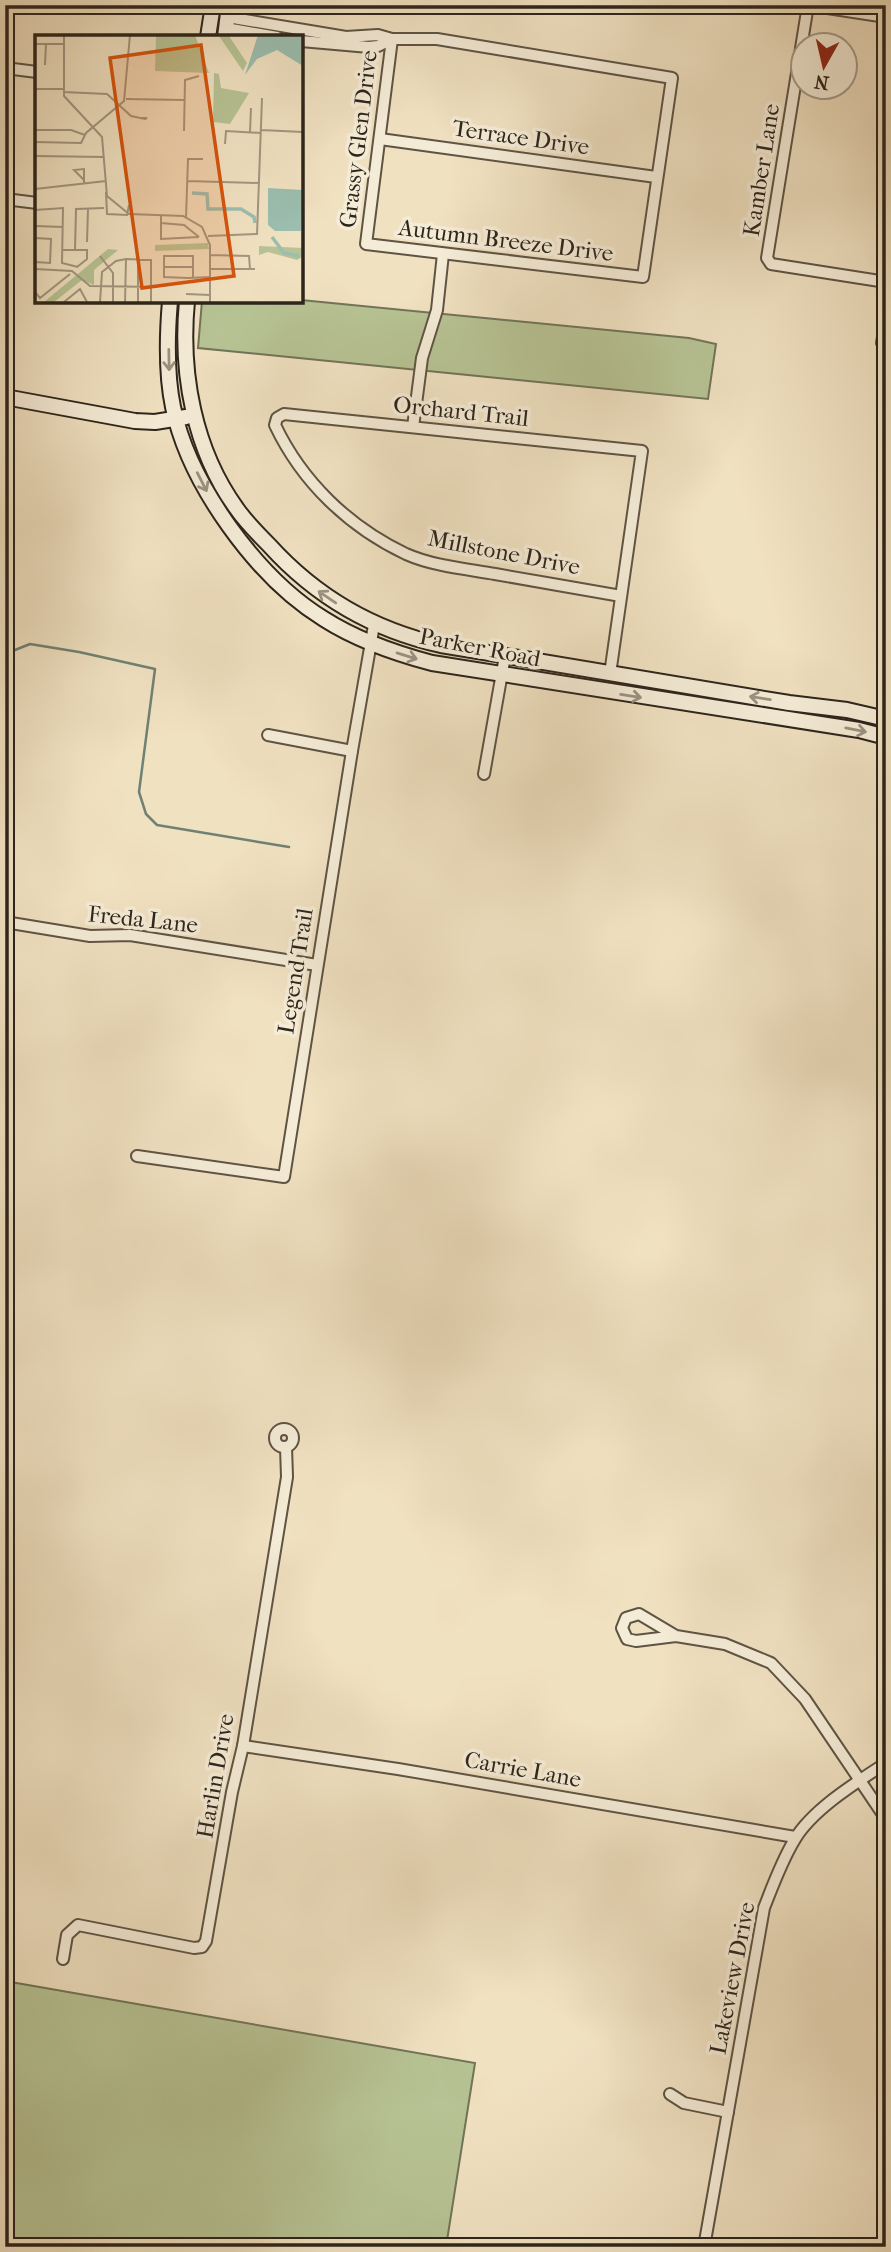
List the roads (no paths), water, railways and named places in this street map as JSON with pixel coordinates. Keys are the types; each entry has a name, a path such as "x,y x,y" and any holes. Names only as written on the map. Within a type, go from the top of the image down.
{"main road":[{"path":"208,35 213,5"},
{"name":"Parker Road","path":"170,303 169,373 176,419 208,492 224,520 248,552 271,577 323,619 371,643 432,663 859,730 886,737"},
{"name":"Parker Road","path":"187,303 184,347 194,415 214,467 238,511 291,568 322,594 374,625 409,638 505,656 847,710 886,719"},
{"path":"5,397 135,421 155,422 194,415"}],"street":[{"path":"808,5 886,17"},
{"name":"Kamber Lane","path":"808,5 768,258 771,264 886,282"},
{"path":"227,22 270,35"},
{"path":"227,22 346,37 378,35 392,39 437,39 672,78 656,177"},
{"path":"303,41 369,47 392,39"},
{"name":"Grassy Glen Drive","path":"366,244 392,39"},
{"path":"5,68 35,72"},
{"name":"Terrace Drive","path":"380,139 656,177"},
{"name":"Autumn Breeze Drive","path":"366,244 643,277 656,177"},
{"path":"5,199 35,203"},
{"path":"413,427 422,358 438,310 443,254"},
{"path":"883,343 886,318"},
{"name":"Orchard Trail","path":"277,418 284,414 642,451 621,596"},
{"name":"Millstone Drive","path":"277,418 275,425 287,450 308,479 336,508 369,533 408,555 455,568 621,596"},
{"path":"610,674 621,596"},
{"name":"Legend Trail","path":"137,1156 284,1177 374,625"},
{"path":"484,774 505,656"},
{"path":"268,735 352,751"},
{"name":"Freda Lane","path":"5,922 90,936 130,935 317,965"},
{"name":"Harlin Drive","path":"63,1959 66,1935 78,1925 194,1948 202,1947 209,1930 232,1792 243,1746 287,1477 286,1447"},
{"path":"676,1636 724,1644 771,1663 805,1699 886,1819"},
{"name":"Carrie Lane","path":"243,1746 398,1769 796,1837"},
{"name":"Lakeview Drive","path":"704,2247 764,1908 775,1878 796,1837 816,1814 859,1780 886,1763"},
{"path":"670,2094 684,2103 728,2112"}],"waterway":[{"path":"5,654 30,644 155,669 139,792 146,814 157,825 289,847"}]}
